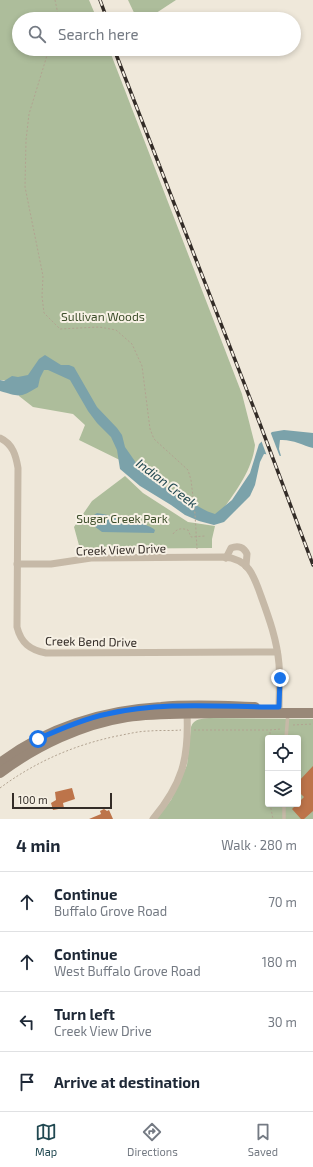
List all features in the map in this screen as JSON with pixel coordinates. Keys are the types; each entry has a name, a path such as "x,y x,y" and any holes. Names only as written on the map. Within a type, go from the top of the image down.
{"main road":[{"path":"2,764 14,752 38,739 66,727 101,720 136,709 162,706 313,713"},
{"path":"101,720 158,714 282,711 313,707"}],"street":[{"name":"Creek Bend Drive","path":"0,438 8,443 16,456 18,468 18,627 26,645 36,651 46,653 277,652"},
{"path":"226,558 231,548 240,547 246,551 248,558 246,566 254,578 269,617 277,652 282,711"},
{"name":"Creek View Drive","path":"18,564 51,564 91,558 226,558 238,560 246,566"},
{"path":"153,819 171,795 183,768 187,744 187,714"}],"lane":[{"path":"282,711 287,727 286,735"},
{"path":"284,807 284,819"}],"path":[{"path":"55,0 58,12"},
{"path":"47,56 29,114 26,140 25,179 32,230 43,276 42,296 44,313 60,329 98,327 116,330 132,344 142,366 150,429 154,439 188,470 191,480 197,548"},
{"path":"173,534 177,530 184,529 188,530 191,537 205,536"},
{"path":"196,730 270,730 294,725 313,724"},
{"path":"0,788 22,772 63,752 101,740 129,734 149,731 178,730"},
{"path":"270,730 270,735"},
{"path":"271,807 273,819"}],"green space":[{"name":"Sullivan Woods","path":"0,0 89,0 94,12 12,12 12,56 112,56 242,394 255,445 250,465 235,493 216,519 203,519 134,467 79,440 85,425 73,414 33,407 19,396 20,382 0,380"},
{"path":"128,0 176,0 158,12 134,12"},
{"name":"Sugar Creek Park","path":"125,476 143,493 188,522 215,526 212,539 212,548 80,549 74,527 92,501"},
{"path":"210,718 313,719 313,819 156,819 171,800 187,765 191,727 194,722"}],"water":[{"name":"Indian Creek","path":"45,355 61,365 69,365 74,367 97,407 122,435 125,447 139,467 182,500 185,499 211,513 215,514 232,500 250,473 259,444 272,432 284,430 313,433 313,448 293,441 280,440 279,449 281,456 264,454 260,462 255,485 250,496 224,522 214,525 199,521 185,515 140,486 120,469 117,450 111,437 97,423 88,411 70,380 48,370 44,370 38,387 23,395 0,391 0,380 4,381 12,376 18,377 28,375 39,359"},
{"path":"97,513 144,524 155,530 154,533 102,532 94,526 94,515"}],"pier":[{"path":"270,431 280,457 267,456 261,440"}],"building":[{"path":"313,766 313,811 304,819 301,819 292,809 294,807 301,807 301,800 304,797 301,794 301,779"},
{"path":"72,788 75,799 63,803 64,808 53,810 51,803 56,800 55,792"},
{"path":"104,809 107,811 109,810 113,819 89,819 101,814 100,811"}],"railway":[{"path":"100,0 104,12"},
{"path":"117,56 260,424 313,565"}],"route":[{"path":"38,739 66,727 99,716 136,709 162,706 279,707 280,678"}]}
